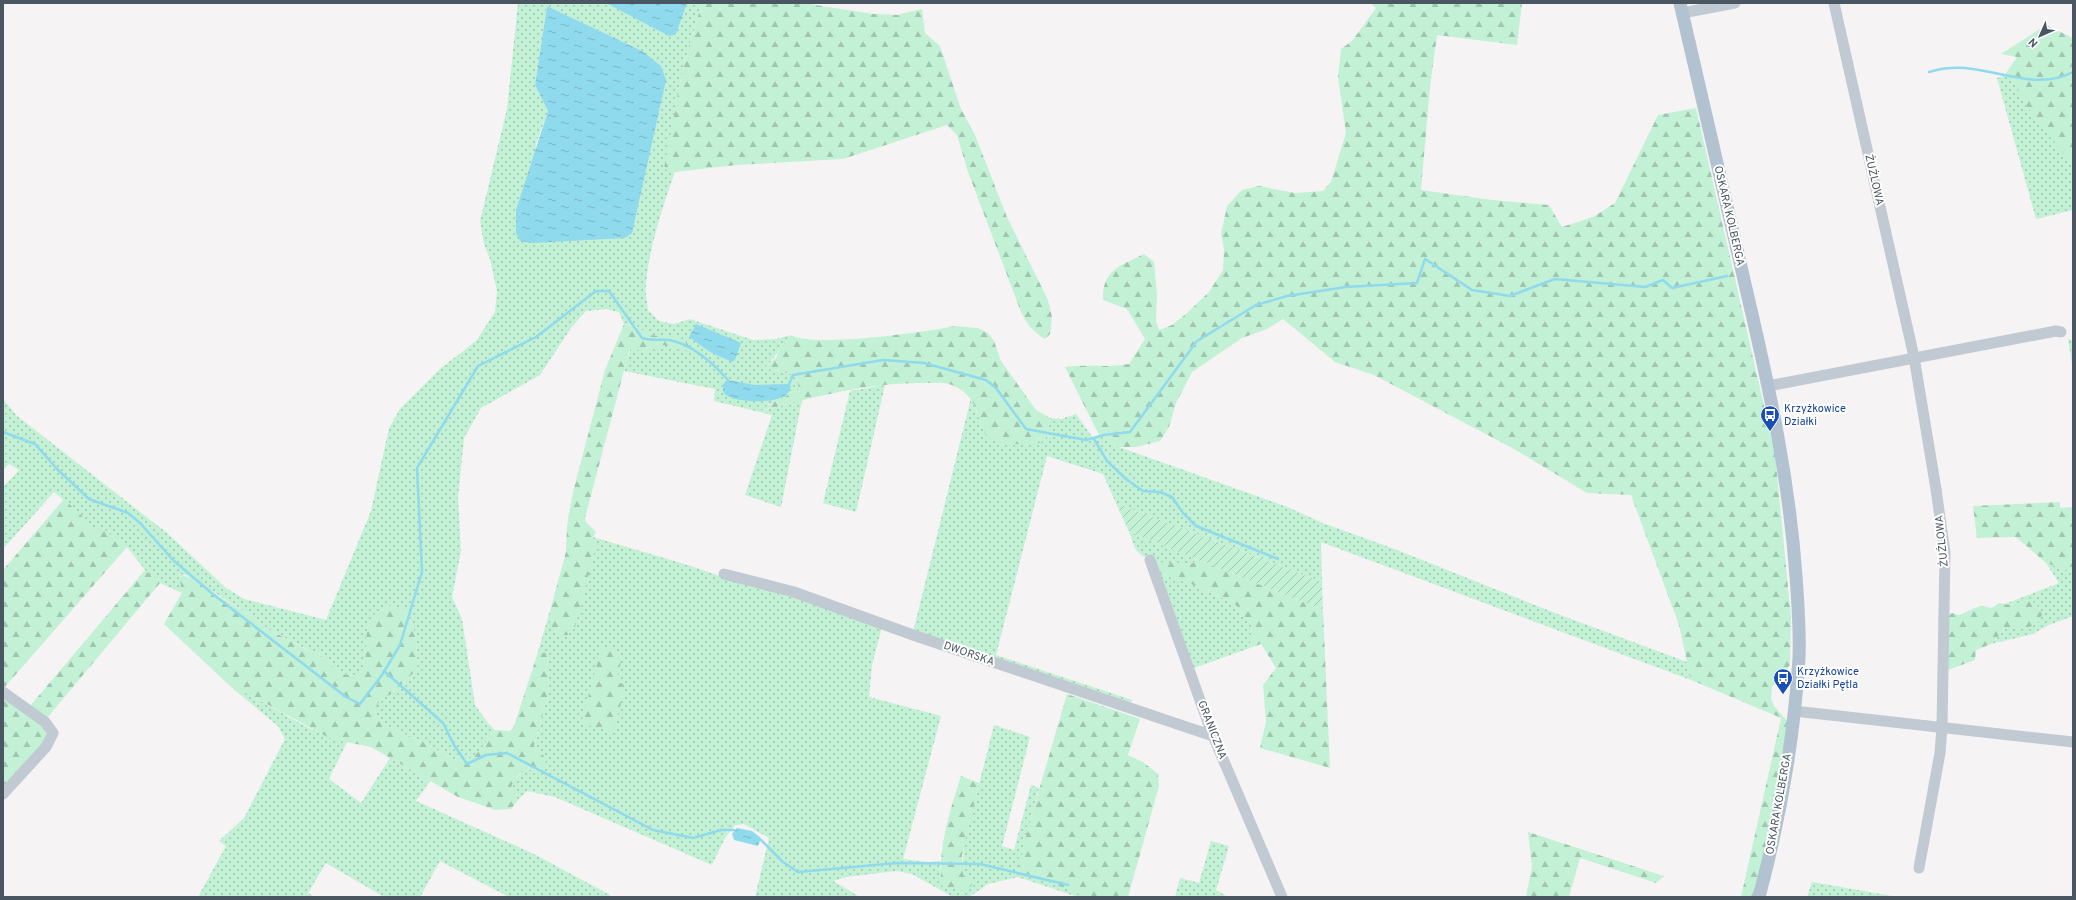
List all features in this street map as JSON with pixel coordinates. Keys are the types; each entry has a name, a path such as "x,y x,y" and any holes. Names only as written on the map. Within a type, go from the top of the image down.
{"main road":[{"name":"OSKARA KOLBERGA","path":"1681,8 1778,429 1792,523 1798,600 1799,657 1794,711 1775,837 1759,897"}],"street":[{"path":"1681,8 1734,3"},
{"name":"ŻUŻLOWA","path":"1834,3 1914,357 1945,553 1942,727 1940,753 1919,868"},
{"path":"1768,386 1914,357 2056,331 2061,332"},
{"name":"GRANICZNA","path":"1150,560 1214,736 1282,897"},
{"name":"DWORSKA","path":"724,574 794,592 912,635 1214,736"},
{"path":"3,692 45,722 53,733 46,747 3,794"},
{"path":"1794,711 2073,742"}],"green space":[{"path":"518,3 702,3 683,67 665,169 675,172 661,213 653,243 647,272 646,298 648,310 659,321 674,324 690,319 753,340 776,339 791,335 764,368 796,375 799,389 785,398 769,404 762,411 802,400 781,507 745,495 772,415 714,401 715,389 624,371 637,326 624,324 619,312 606,309 586,311 571,328 540,375 481,408 464,438 458,498 461,551 452,597 462,619 475,705 495,730 475,755 466,760 450,758 432,746 393,729 375,717 376,707 382,699 394,691 417,670 417,656 413,629 411,621 403,610 392,605 375,614 367,629 366,655 362,670 357,676 341,674 318,653 310,651 268,629 255,618 186,575 179,574 182,593 160,583 145,570 127,547 93,530 82,516 54,492 3,549 3,487 19,470 9,464 3,470 3,399 17,416 167,533 226,588 244,599 326,620 371,511 389,428 400,409 441,368 476,341 495,312 497,291 490,259 484,244 480,221 507,109","holes":["547,6 642,51 561,240 532,243 536,144 548,111 535,85"]},
{"path":"702,3 802,3 874,14 897,15 922,9 925,33 940,46 961,109 975,135 1007,217 1048,300 1052,317 1050,334 1045,339 1037,334 1028,324 1021,312 968,172 957,135 947,125 843,159 736,165 675,172 664,169 683,67"},
{"path":"1370,3 1522,3 1517,45 1437,35 1430,87 1421,190 1492,200 1549,205 1562,227 1593,217 1615,203 1658,115 1696,108 1775,454 1791,617 1790,665 1772,687 1771,699 1774,706 1788,722 1771,834 1755,897 1741,897 1781,718 1691,680 1679,625 1631,495 1587,493 1514,449 1374,375 1335,362 1283,319 1267,329 1242,338 1192,372 1176,403 1169,427 1160,441 1136,447 1119,447 1099,435 1065,367 1113,366 1129,364 1145,339 1127,309 1103,300 1106,281 1114,270 1144,254 1154,262 1157,294 1156,321 1159,330 1172,325 1209,292 1223,270 1224,249 1221,234 1227,206 1242,190 1259,186 1295,193 1323,191 1331,182 1346,133 1338,77 1341,49 1352,41 1376,8"},
{"path":"2046,25 2073,38 2073,160 2069,161 2029,109 2011,77 2004,76 2017,57 2001,54"},
{"path":"2004,76 2011,77 2069,161 2073,160 2073,210 2036,219 1997,78"},
{"path":"624,324 650,334 683,339 687,342 689,347 685,351 664,345 646,352 630,348 585,518 586,522 596,532 593,537 595,548 591,566 575,627 568,635 556,635 550,624 551,607 566,552 567,526 573,492 605,370"},
{"path":"955,326 978,328 988,333 994,341 1001,361 1036,410 1050,418 1045,440 1036,444 1003,444 993,441 983,429 974,405 969,397 961,390 949,384 943,383 904,383 842,391 761,411 770,404 799,389 796,375 764,368 776,358 781,345 791,335 803,339 822,340 871,338"},
{"path":"2068,338 2073,341 2073,372"},
{"path":"885,385 856,512 823,503 850,391"},
{"path":"971,398 984,430 1007,444 1045,440 1050,418 1061,419 1076,414 1093,438 1099,435 1119,447 1290,508 1320,522 1397,550 1555,613 1687,662 1691,680 1321,542 1322,582 1116,503 1103,474 1047,456 996,655 1132,700 1130,706 913,632"},
{"path":"64,499 82,516 93,530 101,527 127,547 3,689 3,570"},
{"path":"2060,502 2060,508 2073,507 2073,572 2046,563 2016,537 1977,538 1973,506"},
{"path":"1116,503 1322,582 1323,610 1129,532"},
{"path":"1129,532 1196,559 1194,563 1180,564 1165,564 1151,560 1144,557 1137,551"},
{"path":"593,537 691,566 742,584 781,592 882,627 872,665 869,697 941,716 903,859 928,862 941,861 940,869 960,891 965,839 994,725 1030,737 1002,846 1014,850 1031,785 1039,788 1030,821 1087,897 1078,897 1018,877 988,884 969,897 953,897 912,874 896,871 846,877 833,881 860,897 755,897 769,838 744,824 735,825 725,838 712,865 555,797 527,791 518,800 511,788 513,781 525,769 540,770 543,755 534,746 548,694 549,676 546,653 537,655 551,607 550,624 575,627 595,548"},
{"path":"1196,559 1323,610 1330,768 1260,748 1266,722 1263,685 1276,668 1261,644 1250,648 1252,625 1234,603 1189,583 1160,574 1156,562 1184,564 1194,563"},
{"path":"2046,563 2073,572 2073,616 2049,625 2033,634 1991,644 2006,628 2030,627 2029,601 2010,605 2005,604 2059,583"},
{"path":"145,570 160,583 42,724 46,730 45,742 3,787 3,698 25,712"},
{"path":"179,574 193,579 208,590 255,618 268,629 309,651 318,653 341,674 357,676 362,670 366,655 367,629 375,614 392,605 403,610 411,621 413,629 417,656 417,670 397,689 380,701 375,717 393,729 432,746 450,758 466,760 471,758 495,730 510,731 514,726 537,655 546,652 549,676 548,694 534,746 543,755 547,765 542,768 527,770 518,775 511,788 518,800 511,809 496,810 458,797 371,747 331,739 252,696 230,686 164,624 182,593"},
{"path":"1160,574 1189,583 1234,603 1252,625 1250,648 1194,668"},
{"path":"2029,601 2036,603 2042,613 2038,623 2023,628 2006,628 1991,644 1976,650 1975,660 1948,670 1947,617 1952,613 1959,615 1980,606 1992,608 1999,603 2010,605"},
{"path":"612,646 621,661 618,677 620,683 626,685 613,732 581,723 601,649"},
{"path":"230,686 245,692 303,725 332,738 347,742 329,779 361,803 390,758 430,781 416,801 534,854 610,895 609,897 509,897 440,861 420,897 384,897 326,863 308,893 315,897 198,897 226,846 219,841 244,818 285,739 278,726"},
{"path":"1067,694 1140,719 1128,755 1143,762 1158,774 1159,786 1128,897 1087,897 1018,870 1030,821"},
{"path":"961,776 979,783 962,855 963,875 970,878 972,884 968,892 942,886 941,872 943,844"},
{"path":"1528,832 1664,876 1656,883 1580,858 1569,897 1526,897 1532,866"},
{"path":"1211,841 1229,846 1216,890 1228,897 1175,897 1180,878 1199,883"},
{"path":"1812,882 1898,897 1807,897"}],"water":[{"path":"606,3 687,3 676,34 669,36"},
{"path":"547,6 642,51 661,66 666,80 632,233 625,238 532,243 520,241 516,233 516,210 548,111 535,85"},
{"path":"696,324 741,343 735,360 732,362 710,352 689,337"},
{"path":"728,380 755,385 789,384 791,386 788,393 775,400 747,401 731,398 724,393 723,384"},
{"path":"737,828 752,831 761,838 758,846 734,840 732,834"}],"waterway":[{"path":"1929,72 1945,68 1966,68 2012,77 2043,80 2058,78 2073,72"},
{"path":"789,384 793,375 883,360 924,363 986,380 996,388 1026,429 1086,440 1104,435 1130,432 1197,341 1256,305 1287,296 1346,287 1417,283 1425,259 1472,290 1510,296 1555,279 1645,287 1663,280 1672,288 1727,276"},
{"path":"3,432 35,444 57,469 89,499 128,513 140,523 174,561 214,595 346,697 360,704 382,675 400,645 422,572 417,468 478,366 536,337 596,291 609,291 642,338 652,340 670,340 687,346 695,350 709,361 728,380"},
{"path":"1094,439 1107,461 1126,479 1143,491 1160,492 1172,497 1183,513 1196,526 1278,559"},
{"path":"384,671 443,723 454,745 467,764 486,755 507,753 653,830 693,838 721,830 734,830"},
{"path":"761,840 783,862 798,872 897,863 980,864 1068,885"}],"place":[{"name":"Krzyżkowice Działki","path":"1770,432"},
{"name":"Krzyżkowice Działki Pętla","path":"1783,695"}]}
